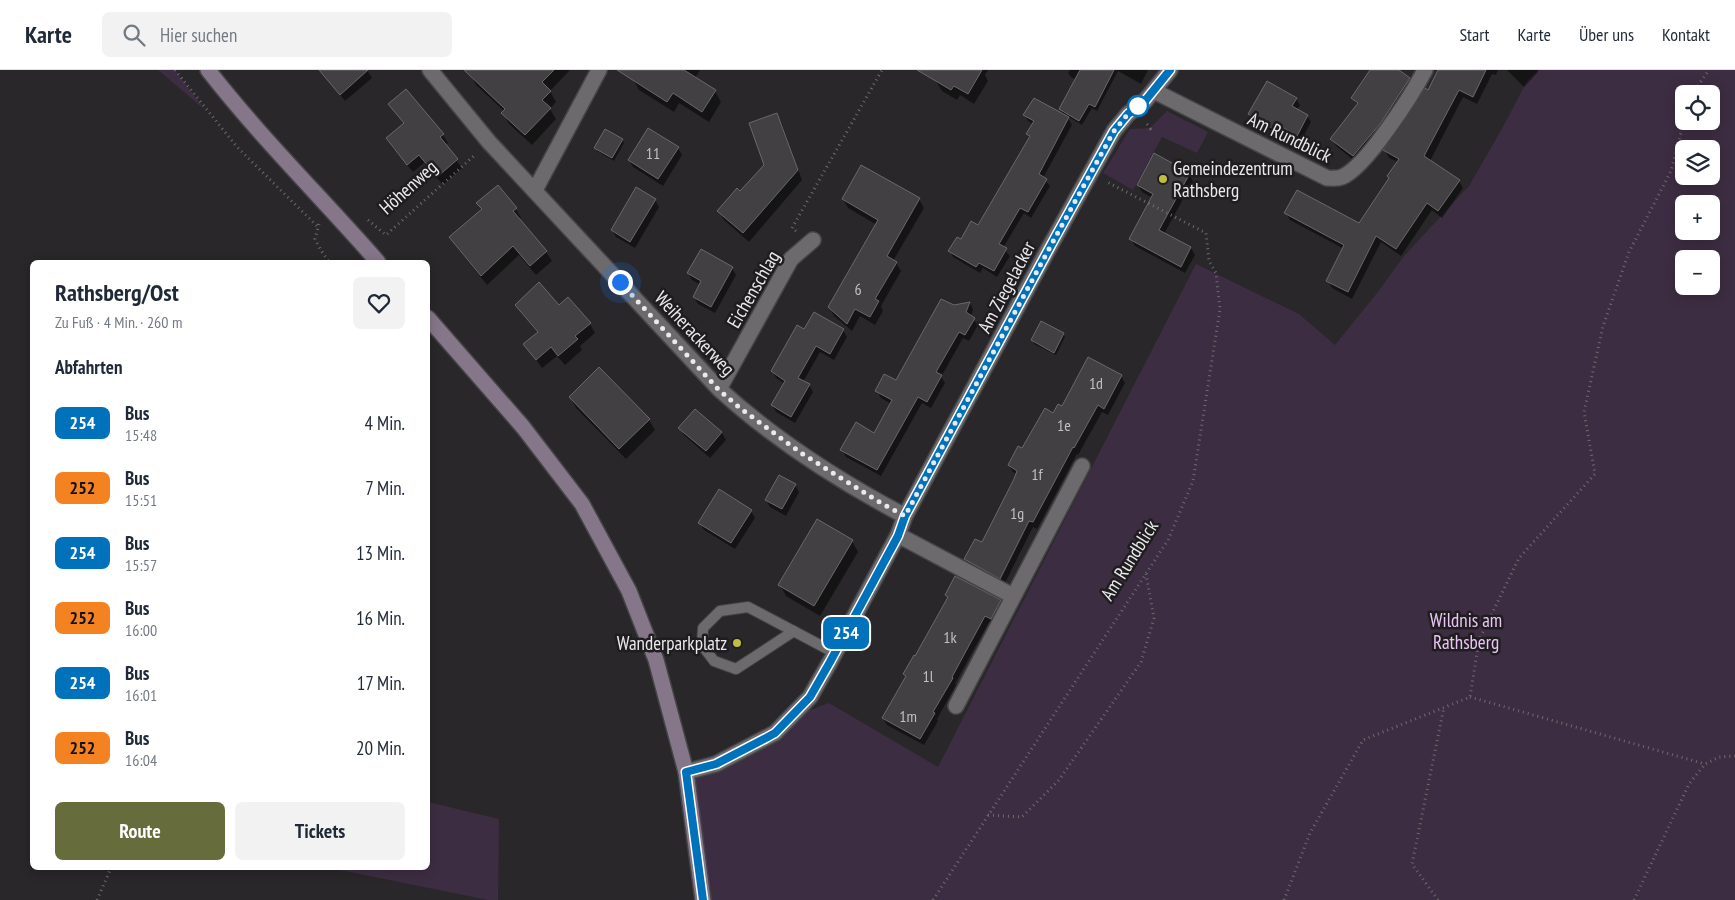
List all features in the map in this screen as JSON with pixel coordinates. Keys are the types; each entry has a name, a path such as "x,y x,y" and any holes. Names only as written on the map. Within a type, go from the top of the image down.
{"street":[{"path":"208,70 278,152 376,260"},
{"name":"Weiherackerweg","path":"430,70 489,142 719,390 801,453 905,516"},
{"path":"535,190 599,70"},
{"name":"Am Ziegelacker","path":"686,772 716,764 775,733 810,697 898,536 905,516 1114,131 1128,114 1145,101 1170,70"},
{"name":"Am Rundblick","path":"1154,91 1327,178 1340,179 1351,173 1369,154 1417,86 1425,70"},
{"name":"Eichenschlag","path":"719,390 791,260 813,240"},
{"path":"430,320 524,427 582,504 629,591 656,660 686,772 703,900"},
{"path":"956,706 1082,466"},
{"path":"898,536 1013,596"}],"lane":[{"path":"794,632 736,669 714,661 702,645 703,628 720,611 748,607 835,653"}],"path":[{"path":"176,70 237,147 318,227"},
{"path":"813,240 792,228 882,70"},
{"path":"1698,85 1709,70"},
{"path":"1470,696 1479,640 1519,558 1595,474 1584,412 1603,326 1629,252 1671,172 1682,130"},
{"name":"Höhenweg","path":"364,217 386,234 489,142"},
{"name":"Am Rundblick","path":"933,900 1168,540 1193,481 1220,309 1216,273 1209,261 1206,233 1091,174"},
{"path":"327,205 315,239 328,260"},
{"path":"988,815 1022,817 1060,780 1142,662 1154,618 1146,574"},
{"path":"1284,900 1310,833 1363,740 1470,696 1705,764"},
{"path":"1438,900 1412,864 1444,707"},
{"path":"1634,900 1689,784 1705,764 1720,757 1735,756"},
{"path":"97,900 99,891 110,870"}],"green space":[{"path":"158,70 175,70 205,110"},
{"name":"Wildnis am Rathsberg","path":"1538,70 1735,70 1735,900 703,900 686,772 791,717 829,703 938,767 1196,264 1299,314 1335,345 1404,256 1469,186 1527,81"},
{"path":"1167,111 1208,132 1197,153 1162,137 1133,190 1103,173 1130,129 1150,128"},
{"path":"430,802 499,819 498,900 488,900 340,870 430,870"}],"building":[{"path":"319,70 368,70 340,95"},
{"path":"464,70 554,70 542,82 551,91 542,100 551,108 525,135 501,113 505,109"},
{"path":"617,70 684,70 716,90 702,112 673,93 667,102"},
{"path":"917,70 982,70 968,94 954,86 951,90"},
{"path":"1080,70 1114,70 1095,107 1089,104 1079,121 1059,109"},
{"path":"1370,70 1399,70 1410,78 1380,124 1353,156 1330,139 1358,103 1351,98"},
{"path":"1438,70 1486,70 1473,97 1459,90 1424,156 1460,180 1438,211 1427,203 1396,249 1376,236 1348,292 1326,281 1344,245 1284,213 1297,190 1359,223 1389,178 1387,176 1399,159 1383,150 1425,88 1428,90"},
{"path":"1267,81 1297,98 1292,106 1308,115 1297,136 1280,126 1277,131 1248,114"},
{"path":"406,89 444,134 440,137 458,159 437,177 419,155 407,165 386,138 404,123 388,104"},
{"path":"1034,98 1069,117 1039,174 1047,179 1028,212 1020,208 999,244 1007,248 994,271 979,263 976,267 948,251 957,237 961,239 971,221 978,225 1030,136 1026,134 1034,121 1023,115"},
{"path":"777,113 798,170 743,233 717,211 737,188 740,191 764,165 749,123"},
{"path":"648,128 679,147 658,179 628,160"},
{"path":"605,129 623,139 612,158 594,148"},
{"path":"1154,153 1190,173 1159,230 1191,247 1181,267 1129,239 1153,194 1137,185"},
{"path":"861,165 920,198 887,256 897,262 875,299 879,301 870,317 855,309 847,324 828,307 878,220 842,199"},
{"path":"498,185 517,208 513,211 547,251 530,266 513,246 481,276 449,237 482,209 476,203"},
{"path":"636,187 656,199 630,242 611,230"},
{"path":"701,249 733,267 711,307 693,297 701,281 687,273"},
{"path":"539,282 559,305 568,297 591,323 575,336 578,339 558,356 551,347 536,360 523,344 538,332 515,305"},
{"path":"941,299 954,305 970,302 966,312 975,318 965,335 959,332 936,372 942,375 927,402 918,397 877,470 840,450 856,422 874,433 892,400 875,391 884,374 896,380"},
{"path":"814,312 844,329 830,354 816,346 798,378 810,384 791,417 771,405 785,381 771,371 797,325 804,329"},
{"path":"1041,321 1064,333 1054,353 1031,340"},
{"path":"1088,357 1122,375 1104,409 1098,405 1033,522 1029,521 1000,579 964,559 975,539 982,542 1014,479 1017,471 1008,465 1018,446 1022,448 1045,408 1053,413 1058,404 1062,406"},
{"path":"599,367 650,419 619,449 569,397"},
{"path":"695,409 722,432 706,451 678,428"},
{"path":"779,475 796,484 782,509 765,500"},
{"path":"719,489 752,510 731,543 698,523"},
{"path":"817,519 853,540 814,606 778,585"},
{"path":"955,576 1001,600 991,619 985,616 920,739 882,718 906,676 903,674 948,597 945,595"}],"bus line":[{"name":"254","path":"703,900 686,772 716,764 775,733 810,697 898,536 905,516 1114,131 1128,114 1145,101 1170,70"}],"place":[{"name":"Gemeindezentrum Rathsberg","path":"1163,179"},
{"name":"Wanderparkplatz","path":"737,643"}],"route":[{"path":"620,282 719,390 740,408 801,453 905,516 1114,131 1128,114 1138,106"}]}
